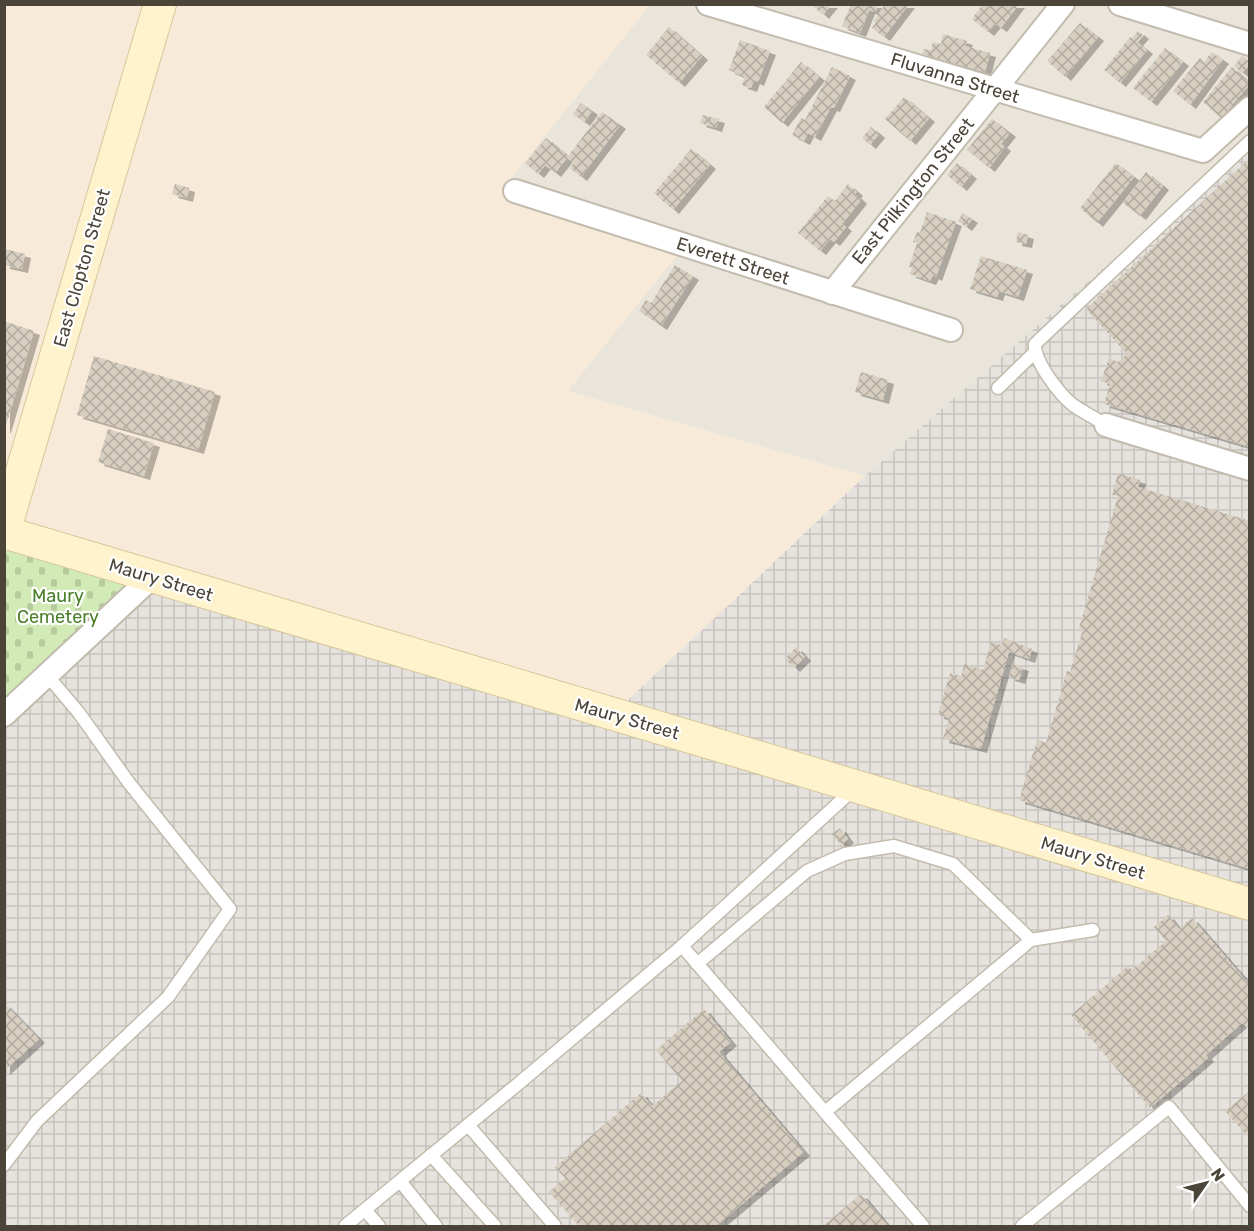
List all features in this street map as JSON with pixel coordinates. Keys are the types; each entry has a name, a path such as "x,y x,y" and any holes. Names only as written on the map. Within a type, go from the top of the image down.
{"street":[{"name":"East Clopton Street","path":"4,532 160,4"},
{"name":"Fluvanna Street","path":"708,4 1203,151 1250,108"},
{"name":"East Pilkington Street","path":"832,293 1063,4"},
{"path":"1120,4 1250,44"},
{"name":"Everett Street","path":"515,191 951,330"},
{"path":"1106,425 1250,469"},
{"name":"Maury Street","path":"4,532 1250,904"},
{"path":"4,715 152,578"}],"lane":[{"path":"1106,425 1071,403 1052,381 1035,353 1035,344 1250,141"},
{"path":"998,388 1035,353"},
{"path":"4,1165 37,1121 168,997 230,909 129,783 79,713 47,675"},
{"path":"345,1227 682,945 856,787"},
{"path":"697,964 807,871 845,854 894,846 953,864 1031,940"},
{"path":"825,1112 1031,940 1093,930"},
{"path":"682,945 923,1227"},
{"path":"1022,1227 1169,1107 1250,1206"},
{"path":"468,1125 555,1227"},
{"path":"431,1155 495,1227"},
{"path":"400,1181 436,1227"},
{"path":"365,1210 379,1227"}],"shaded area":[{"path":"4,5 650,5 504,187 683,248 568,391 865,476 610,717 5,535"},
{"path":"650,5 1249,5 1249,141 865,476 567,391 503,187"},
{"path":"1249,141 1249,1226 5,1226 5,726 164,581 610,717 865,476"}],"green space":[{"name":"Maury Cemetery","path":"5,535 164,581 5,726"}],"building":[{"path":"811,4 832,4 823,15"},
{"path":"851,4 878,4 876,12 869,10 860,33 842,26"},
{"path":"885,4 909,4 884,37 872,28"},
{"path":"983,4 1019,4 1001,28 995,24 988,32 972,19"},
{"path":"1080,23 1098,37 1065,77 1047,61"},
{"path":"669,27 702,56 679,83 646,55"},
{"path":"1138,31 1143,35 1137,42 1147,50 1120,83 1104,70 1130,37 1132,38"},
{"path":"943,34 967,41 965,46 990,53 985,72 922,54 924,49 931,50 933,42 941,44"},
{"path":"740,40 770,51 758,82 754,80 751,88 742,85 745,77 729,70"},
{"path":"1165,48 1183,62 1151,102 1133,88"},
{"path":"1212,52 1223,60 1190,105 1173,91 1200,58 1204,62"},
{"path":"1242,56 1250,62 1250,65 1242,73 1234,66"},
{"path":"801,62 819,77 782,123 764,107"},
{"path":"832,67 850,76 834,108 831,107 815,137 808,133 804,141 792,135 801,118 805,120"},
{"path":"1232,67 1250,84 1221,118 1203,102"},
{"path":"904,97 929,118 910,141 885,119"},
{"path":"581,103 592,111 584,122 573,114"},
{"path":"602,112 620,125 581,177 570,168 574,163 567,158 555,173 545,165 538,174 525,163 546,138 568,156"},
{"path":"703,115 719,119 716,128 700,123"},
{"path":"992,119 1010,133 1001,144 1005,147 989,168 967,150"},
{"path":"871,127 879,134 870,145 862,138"},
{"path":"691,149 710,165 673,210 654,193"},
{"path":"1250,158 1250,447 1104,404 1110,384 1101,381 1109,358 1118,362 1127,354 1086,309"},
{"path":"957,163 971,175 961,187 947,175"},
{"path":"1116,163 1134,177 1097,223 1080,208"},
{"path":"1146,172 1163,186 1140,216 1123,203"},
{"path":"175,184 189,188 187,198 172,194"},
{"path":"848,184 857,192 855,194 861,200 842,224 846,227 834,242 830,239 820,251 798,233 828,196 835,201"},
{"path":"927,212 956,222 936,277 933,275 930,281 910,274 912,268 909,267 917,243 913,242 917,232 920,233"},
{"path":"963,213 972,219 966,227 958,221"},
{"path":"1018,232 1028,235 1026,244 1016,242"},
{"path":"5,249 25,254 22,269 4,265"},
{"path":"981,256 1027,270 1018,297 999,291 997,297 970,289"},
{"path":"675,265 693,276 661,326 639,311 646,300 651,303"},
{"path":"4,321 34,331 5,429 4,429"},
{"path":"94,356 215,392 198,450 77,415"},
{"path":"861,372 888,380 883,400 855,392"},
{"path":"108,429 154,443 144,476 98,462"},
{"path":"1118,473 1140,480 1138,487 1250,521 1250,869 1019,800 1037,740 1046,743 1067,671 1070,672 1083,629 1079,628 1118,496 1112,495"},
{"path":"1005,638 1032,649 1029,659 1009,652 981,749 943,739 949,718 938,715 950,673 961,676 964,664 983,670 991,642 1002,645"},
{"path":"796,647 805,657 794,668 785,659"},
{"path":"1012,664 1023,667 1019,680 1009,677"},
{"path":"840,828 848,839 841,845 832,834"},
{"path":"1168,915 1179,929 1192,918 1250,985 1250,1030 1242,1023 1206,1055 1208,1058 1150,1108 1071,1015 1128,966 1132,970 1166,941 1154,927"},
{"path":"4,1003 39,1039 4,1071"},
{"path":"704,1009 731,1042 719,1052 804,1152 716,1226 579,1226 549,1192 565,1178 555,1167 641,1093 652,1106 682,1081 656,1050"},
{"path":"1250,1091 1250,1139 1225,1111"},
{"path":"861,1194 888,1226 823,1226"}]}
